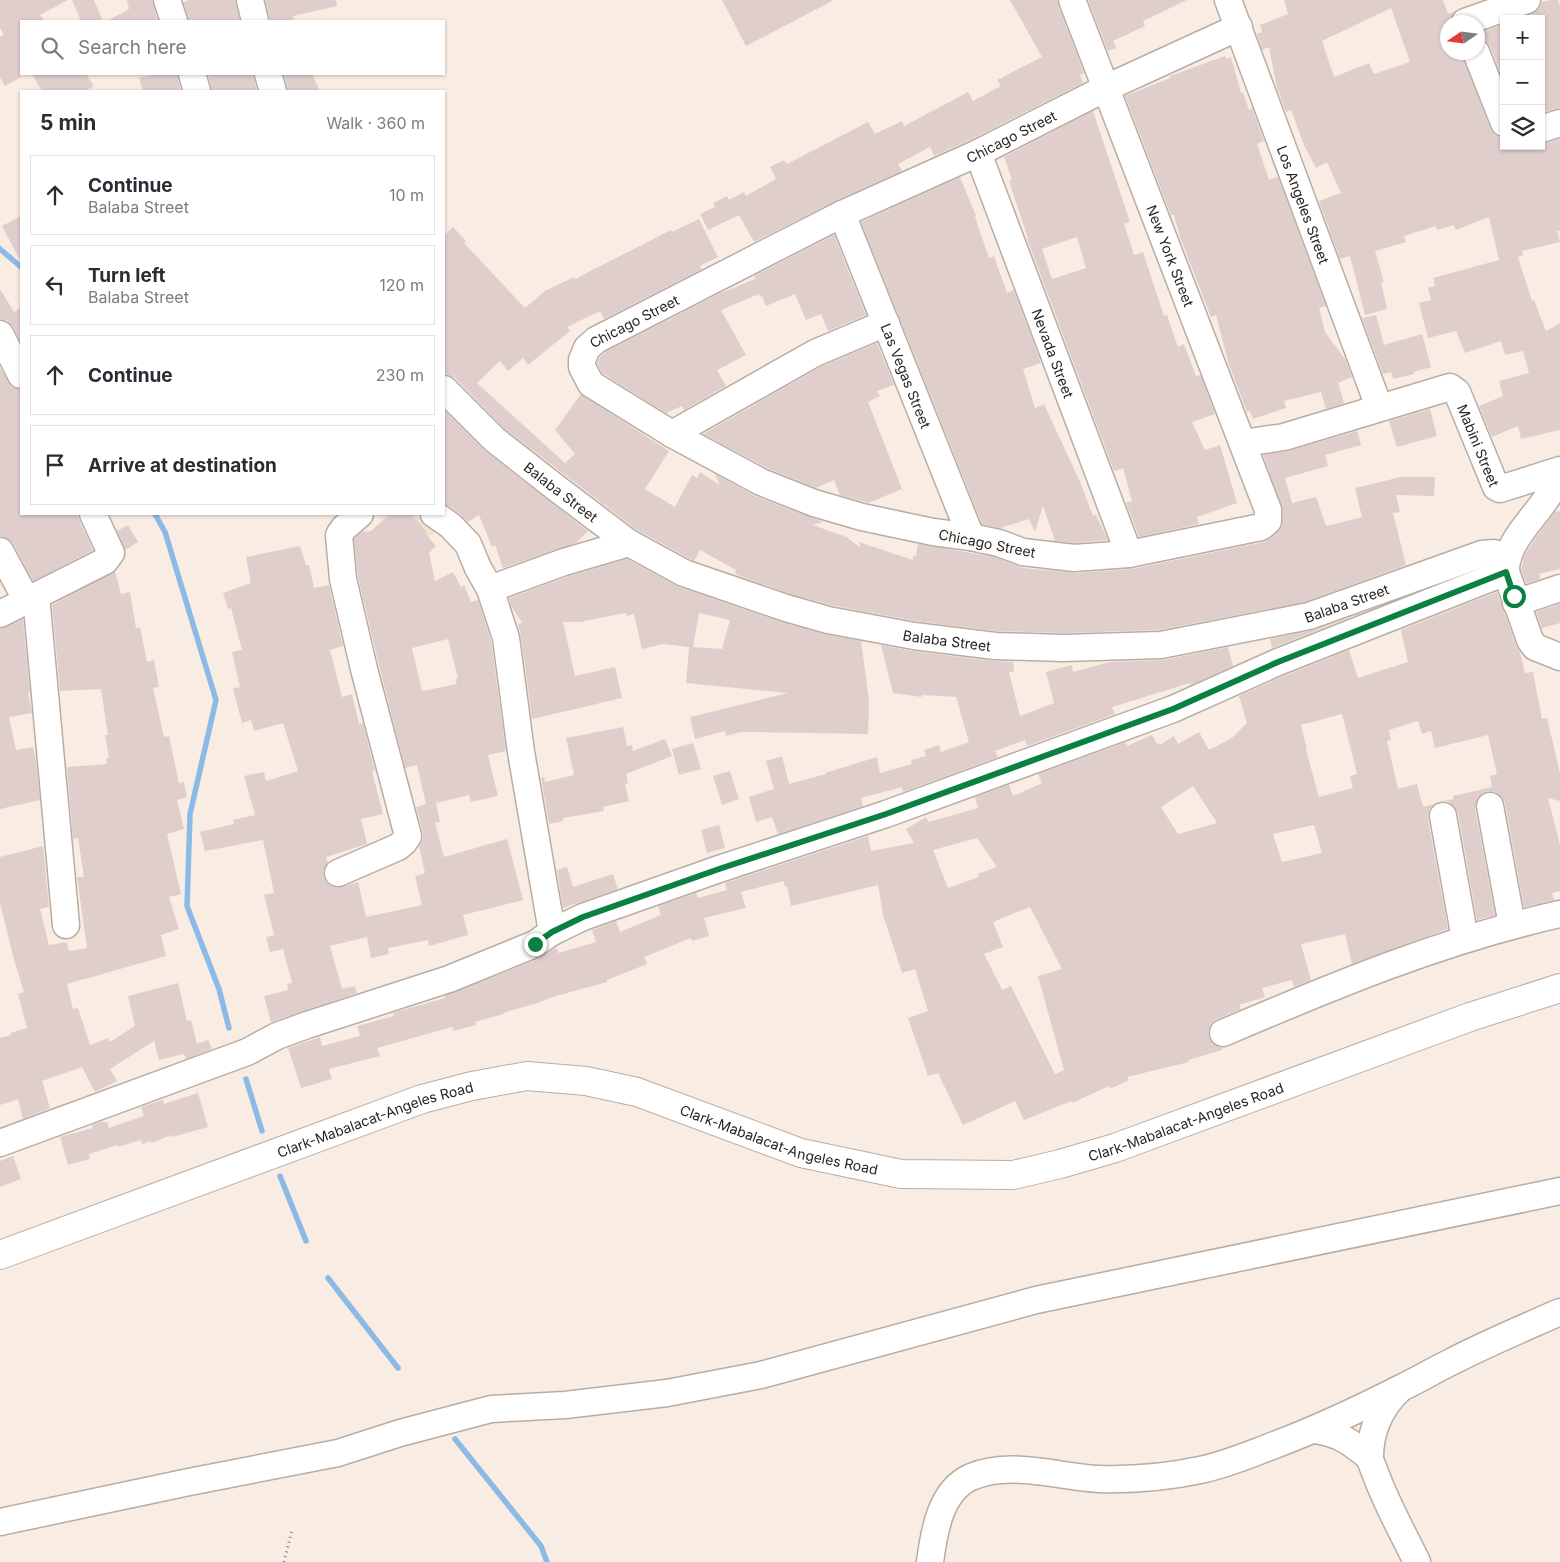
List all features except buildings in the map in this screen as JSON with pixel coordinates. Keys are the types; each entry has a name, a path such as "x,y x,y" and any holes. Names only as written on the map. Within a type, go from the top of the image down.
{"main road":[{"name":"Clark-Mabalacat-Angeles Road","path":"0,1255 422,1099 472,1086 527,1076 586,1081 637,1092 801,1153 871,1169 901,1174 1013,1175 1115,1148 1470,1017 1560,988"}],"street":[{"path":"167,0 174,20"},
{"path":"250,0 255,20"},
{"name":"New York Street","path":"1072,0 1268,510"},
{"name":"Los Angeles Street","path":"1228,0 1380,407"},
{"path":"1484,15 1527,0"},
{"name":"Chicago Street","path":"1239,27 1106,88 978,153 842,214 596,340 586,348 582,367 592,384 672,434 762,482 814,503 862,517 999,543 1023,552 1074,558 1128,554 1261,527 1268,520 1268,510"},
{"path":"1479,60 1500,113"},
{"path":"192,75 197,90"},
{"path":"268,75 272,90"},
{"path":"1545,128 1560,123"},
{"name":"Nevada Street","path":"978,153 1128,554"},
{"name":"Las Vegas Street","path":"842,214 971,537"},
{"path":"672,434 815,353 886,323"},
{"path":"0,334 20,373"},
{"name":"Mabini Street","path":"1380,407 1450,387 1457,392 1496,487 1500,489 1560,471"},
{"name":"Balaba Street","path":"0,1143 247,1052 277,1036 449,979 535,944 552,932 583,917 719,869 886,814 1173,709 1507,564 1494,553 1482,554 1309,616 1162,645 1063,648 995,646 914,636 828,620 786,608 684,573 629,543 495,440 445,390"},
{"path":"1243,442 1284,436 1380,407"},
{"path":"1560,471 1549,493 1519,536 1507,564 1516,603 1530,640 1534,647 1560,657"},
{"path":"0,614 105,561 112,553 93,515"},
{"path":"338,873 398,847 408,836 364,669 343,579 339,535 359,515"},
{"path":"435,515 450,526 468,544 478,568 490,589 506,638 521,752 552,932"},
{"path":"490,589 564,562 629,543"},
{"path":"0,551 32,598 66,925"},
{"path":"1516,603 1560,588"},
{"path":"1490,806 1512,925"},
{"path":"1443,816 1465,939"},
{"path":"1223,1033 1318,992 1424,952 1512,925 1560,914"},
{"path":"0,1522 338,1453 400,1433 491,1409 565,1405 667,1393 762,1375 1036,1300 1560,1191"},
{"path":"930,1562 938,1519 946,1501 957,1488 970,1478 986,1472 1007,1470 1098,1479 1137,1479 1171,1476 1203,1470 1315,1430 1402,1388 1452,1361 1560,1312"},
{"path":"1402,1388 1382,1410 1374,1427 1370,1458 1382,1494 1417,1562"},
{"path":"1315,1430 1341,1436 1353,1443 1370,1458"}],"path":[{"path":"284,1562 292,1530"}],"shaded area":[{"path":"379,515 422,515 442,528 407,551"}],"waterway":[{"path":"0,249 20,266"},
{"path":"156,515 165,532 216,700 190,814 187,906 219,989 229,1028"},
{"path":"246,1079 262,1131"},
{"path":"280,1176 306,1241"},
{"path":"328,1278 398,1368"},
{"path":"455,1439 541,1546 547,1562"}],"route":[{"path":"535,944 552,932 583,917 719,869 886,814 1173,709 1278,662 1506,572 1514,596"}]}
